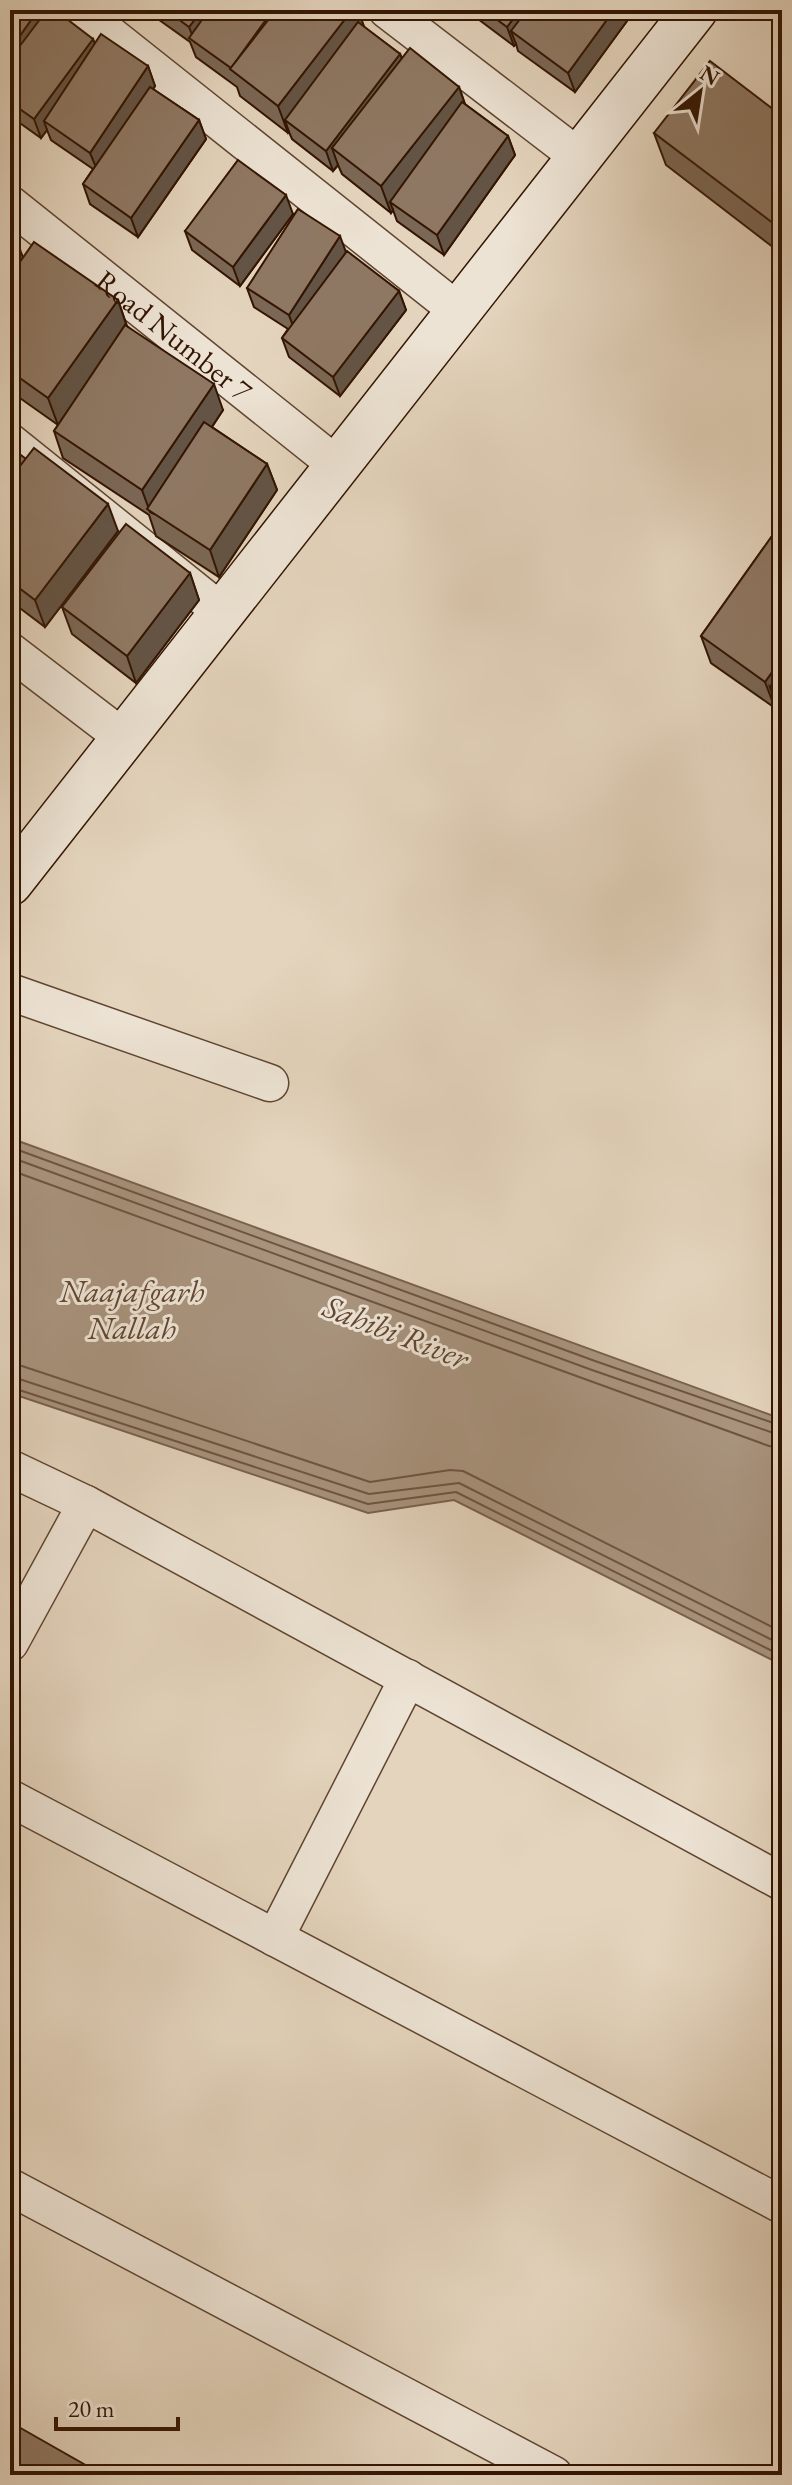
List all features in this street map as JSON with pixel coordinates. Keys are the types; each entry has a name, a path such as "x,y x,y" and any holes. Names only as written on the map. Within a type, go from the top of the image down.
{"street":[{"path":"79,10 458,311"},
{"path":"387,10 580,158"},
{"path":"10,883 580,158 689,12"},
{"name":"Road Number 7","path":"10,204 338,466"},
{"path":"10,442 223,613"},
{"path":"10,651 125,739"},
{"path":"10,992 270,1083"},
{"path":"10,1468 86,1504 782,1882"},
{"path":"10,1643 86,1504"},
{"path":"275,1938 408,1678"},
{"path":"10,1798 782,2205"},
{"path":"10,2187 554,2475"}],"water":[{"name":"Naajafgarh Nallah","path":"10,1138 782,1419 782,1665 454,1500 368,1513 10,1393"}],"building":[{"path":"10,10 38,10 10,50"},
{"path":"47,10 55,10 93,39 34,119 10,102 10,59"},
{"path":"166,10 202,10 189,27"},
{"path":"209,10 273,10 231,68 189,38"},
{"path":"276,10 352,10 278,106 230,69"},
{"path":"484,10 520,10 507,27"},
{"path":"527,10 614,10 568,73 511,31"},
{"path":"358,22 400,54 326,151 285,120"},
{"path":"101,34 148,66 90,153 44,121"},
{"path":"410,48 459,87 381,186 332,148"},
{"path":"710,61 782,116 782,230 654,133"},
{"path":"150,87 199,120 131,218 83,184"},
{"path":"462,102 508,136 437,235 390,202"},
{"path":"238,160 286,195 233,267 185,231"},
{"path":"298,209 340,236 289,315 247,288"},
{"path":"10,242 20,250 10,264"},
{"path":"34,242 118,300 48,398 10,371 10,276"},
{"path":"347,251 399,291 333,377 282,338"},
{"path":"125,325 214,384 142,490 54,431"},
{"path":"204,422 267,464 210,550 147,509"},
{"path":"10,447 26,459 10,479"},
{"path":"34,448 108,504 35,600 10,581 15,569 10,566 10,479"},
{"path":"782,522 782,658 765,682 701,636"},
{"path":"126,524 190,573 127,656 62,607"},
{"path":"782,670 782,696 770,687"},
{"path":"10,2422 103,2475 10,2475"}],"water label":[{"name":"Sahibi River","path":"396,1332"}]}
